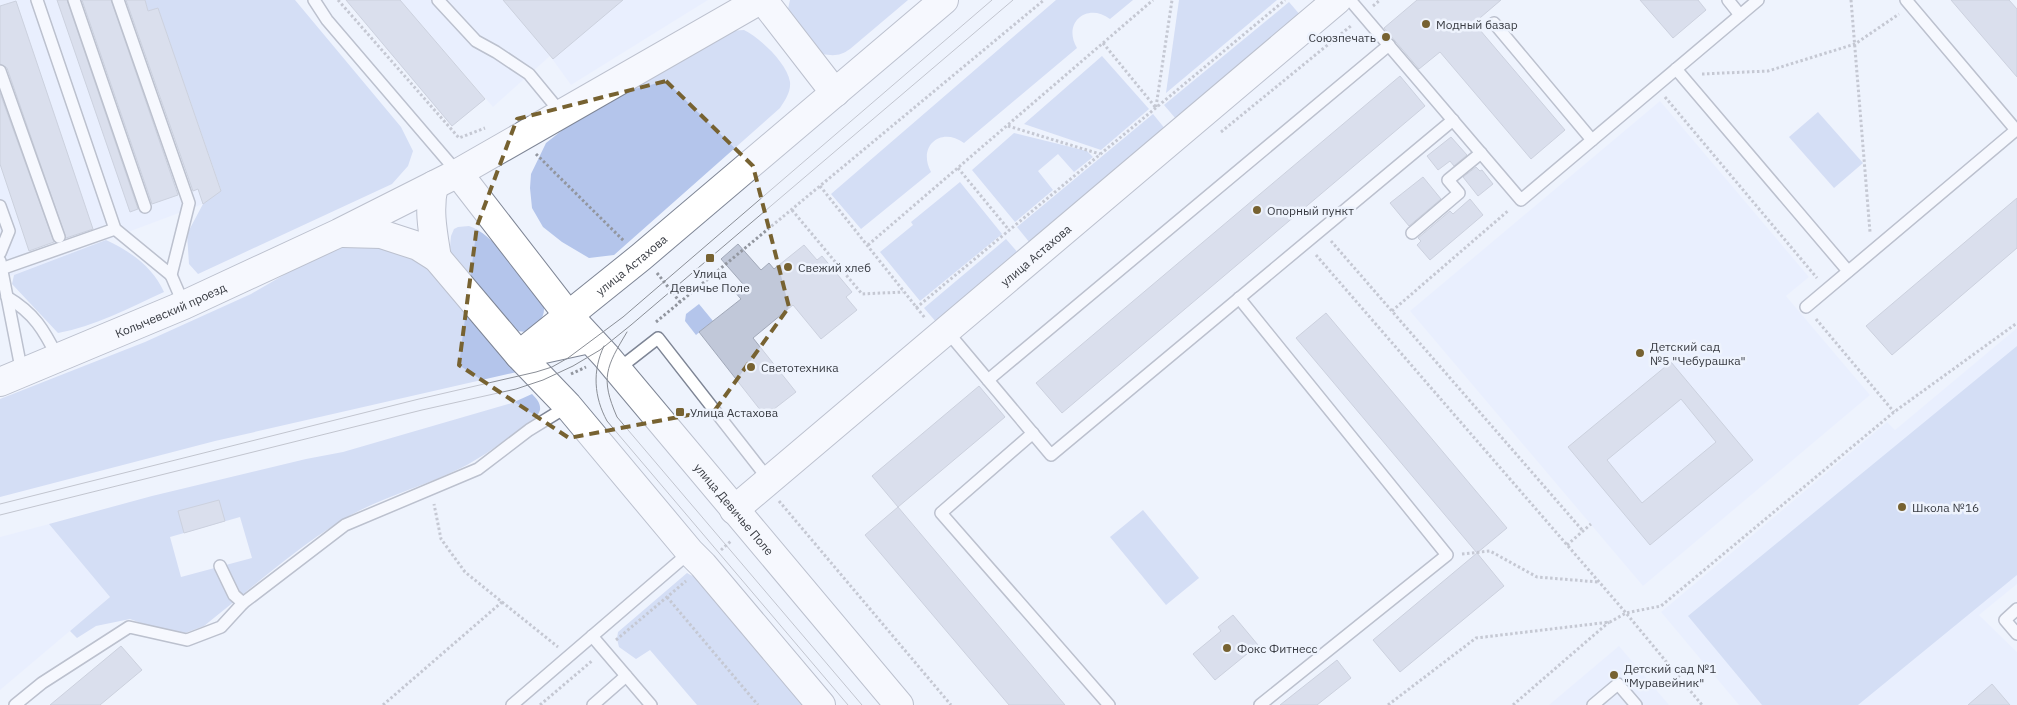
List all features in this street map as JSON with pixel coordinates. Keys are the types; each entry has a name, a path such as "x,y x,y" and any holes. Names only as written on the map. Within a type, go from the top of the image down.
{"main road":[{"path":"437,258 430,200 446,179 762,0 834,93"},
{"name":"улица Астахова","path":"519,355 641,257 944,0"},
{"name":"улица Астахова","path":"734,510 1336,0"},
{"name":"Колычевский проезд","path":"11,377 184,306 339,233 446,179"},
{"name":"улица Девичье Поле","path":"446,179 617,370 898,705"},
{"path":"339,233 381,234 418,246 437,258 519,355 568,406 821,705"},
{"path":"519,355 589,338"}],"lane":[{"path":"37,0 115,229 171,275 184,306"},
{"path":"74,0 145,206"},
{"path":"118,0 189,203 171,275"},
{"path":"314,0 446,179"},
{"path":"438,0 476,41 529,74 562,114"},
{"path":"1350,0 1521,200 1656,86 1679,72 1758,0"},
{"path":"1728,0 1740,15"},
{"path":"1806,307 2016,130 1909,3"},
{"path":"1494,23 1592,140"},
{"path":"988,380 1389,45"},
{"path":"0,71 59,237"},
{"path":"1679,72 1848,271"},
{"path":"943,333 988,380 1051,455 1453,120"},
{"path":"1412,233 1459,193 1448,180 1481,153"},
{"path":"0,206 8,231 0,253"},
{"path":"11,377 7,297 1,265 115,229"},
{"path":"7,297 24,307 42,327 58,358"},
{"path":"1239,298 1447,555 1260,705"},
{"path":"617,370 658,338 766,482"},
{"path":"15,705 42,683 129,627 187,640 221,627 243,603 345,525 478,469 528,430 568,406"},
{"path":"1033,433 942,512 1109,705"},
{"path":"512,705 690,552"},
{"path":"220,566 234,595 243,603"},
{"path":"2017,609 2005,620 2017,634"},
{"path":"592,636 651,705"},
{"path":"593,705 626,676"},
{"path":"1593,705 1618,684 1636,705"}],"path":[{"path":"652,325 1044,0"},
{"path":"868,245 1153,0"},
{"path":"1156,108 1172,0"},
{"path":"916,308 1285,0"},
{"path":"1852,0 1872,252"},
{"path":"1679,72 1768,72 1855,44 1909,3"},
{"path":"1103,43 1156,108"},
{"path":"1656,86 1827,290"},
{"path":"1008,125 1101,154"},
{"path":"958,168 1009,230"},
{"path":"820,186 916,308 943,333"},
{"path":"1392,311 1521,200"},
{"path":"792,210 862,294 904,292"},
{"path":"1322,230 1583,531"},
{"path":"1305,243 1626,613 1702,705"},
{"path":"1806,307 1894,412"},
{"path":"1513,705 1610,622 1626,613 1661,606 1894,412 2017,322"},
{"path":"766,482 951,705"},
{"path":"430,488 441,539 465,572 569,656"},
{"path":"1567,545 1591,524"},
{"path":"1447,555 1490,551 1537,577 1599,582"},
{"path":"667,597 758,705"},
{"path":"383,705 502,602"},
{"path":"1388,705 1476,638 1610,622"}],"highlighted area":[{"path":"666,81 753,166 789,307 715,410 569,438 459,365 477,226 517,119"}],"shaded area":[{"path":"0,0 145,0 148,11 158,8 221,191 203,204 0,280"},
{"path":"145,0 295,0 401,127 413,151 408,166 392,184 198,274 189,264 187,234 203,204 221,190 158,8 148,11"},
{"path":"400,0 708,0 571,85 550,56 493,107"},
{"path":"790,0 908,0 850,49 833,55 822,54 788,9"},
{"path":"1056,0 1133,0 1110,19 1101,14 1093,13 1085,14 1079,18 1075,23 1073,31 1073,39 1077,48 964,143 955,138 947,137 934,141 929,147 927,154 927,163 931,172 861,229 831,194"},
{"path":"1179,0 1277,0 1166,93"},
{"path":"1289,2 1301,16 1176,119 1164,105"},
{"path":"744,30 758,39 772,52 788,75 790,89 780,108 614,255 589,258 562,242 543,227 532,208 530,188 531,174 546,143 565,128 728,31"},
{"path":"1102,56 1149,109 1101,150 1024,124"},
{"name":"Детский сад №5 \"Чебурашка\"","path":"1660,101 1809,277 1786,296 1870,395 1643,586 1410,311"},
{"path":"1818,112 1863,163 1834,188 1789,137"},
{"path":"1153,114 1166,130 1030,243 1017,227"},
{"path":"1014,133 1087,151 1093,157 1074,172 1058,154 1038,171 1053,190 1015,222 972,170"},
{"path":"960,182 1002,234 920,301 880,252 913,225 911,222"},
{"path":"469,226 479,231 500,249 544,306 542,318 526,332 517,331 511,327 453,262 450,247 454,229"},
{"path":"1006,239 1019,254 937,323 924,308"},
{"path":"106,240 124,249 147,267 164,292 99,321 58,333 12,284 14,275"},
{"path":"382,242 417,259 434,274 517,372 215,441 0,497 0,399 145,342 251,294 332,247"},
{"path":"699,304 713,321 696,335 685,321 686,314"},
{"name":"Школа №16","path":"2017,328 2017,584 1979,615 2017,652 2017,705 1739,705 1661,612 1887,422 1895,430"},
{"name":"Школа №16","path":"2017,346 2017,575 1858,705 1762,705 1688,616"},
{"path":"532,394 539,403 540,410 531,422 468,464 446,475 368,506 339,522 287,559 204,626 185,633 149,626 130,619 96,626 77,638 70,631 110,597 49,524 152,496 343,452 512,403","holes":["240,517 252,558 181,577 170,537"]},
{"path":"1143,510 1199,578 1166,605 1110,537"},
{"path":"49,524 110,597 0,690 0,537"},
{"path":"687,573 707,584 810,705 697,705 650,650 636,659 619,647 618,632"},
{"name":"Детский сад №1 \"Муравейник\"","path":"1619,646 1669,705 1549,705"}],"building":[{"path":"57,0 67,0 138,209 130,212"},
{"path":"82,0 111,0 178,195 152,204"},
{"path":"126,0 145,0 148,11 158,8 221,191 203,204 198,189 193,191"},
{"path":"346,0 400,0 485,99 452,126"},
{"path":"503,0 623,0 553,59"},
{"path":"1417,0 1501,0 1474,23 1565,130 1531,159 1440,52 1419,69 1384,28"},
{"path":"1640,0 1698,0 1706,10 1673,38"},
{"path":"1951,0 2009,0 2017,9 2017,77"},
{"path":"16,1 93,229 66,238 7,68 0,64 0,6"},
{"path":"1400,76 1425,106 1062,413 1036,383"},
{"path":"0,93 54,242 29,251 0,164"},
{"path":"1451,137 1467,155 1454,166 1450,161 1438,170 1427,156"},
{"path":"1476,167 1480,171 1482,170 1493,184 1478,196 1463,177"},
{"path":"1423,177 1441,199 1409,226 1390,203"},
{"path":"2017,198 2017,248 1892,355 1866,326"},
{"path":"1470,199 1483,215 1430,260 1417,245 1421,241 1418,238 1450,211 1453,214"},
{"path":"738,244 761,270 769,263 774,269 804,245 817,260 822,256 852,292 846,297 857,310 821,339 793,305 753,338 796,392 765,416 699,332 741,299 734,291 743,284 721,259"},
{"path":"1326,313 1507,528 1477,553 1296,338"},
{"path":"1671,362 1753,460 1650,545 1568,447","holes":["1681,399 1716,442 1642,503 1607,460"]},
{"path":"979,386 1005,417 898,507 872,476"},
{"path":"219,500 225,521 184,533 178,511"},
{"path":"898,507 1065,705 1009,705 865,535"},
{"path":"1477,553 1504,586 1400,672 1373,640"},
{"name":"Фокс Фитнесс","path":"1233,615 1258,645 1215,680 1193,654 1221,631 1218,627"},
{"path":"121,646 142,670 100,705 50,705"},
{"path":"1337,660 1351,678 1317,705 1280,705"},
{"path":"1992,684 2010,705 1968,705"}],"tram line":[{"path":"0,504 552,367 568,358 623,317 992,0"},
{"path":"0,515 422,410 516,389 543,380 573,366 600,350 631,325 1013,0"},
{"path":"627,332 614,355 608,373 608,392 617,417 862,705"},
{"path":"604,346 600,355 596,384 599,403 607,421 848,705"}],"place":[{"name":"Модный базар","path":"1426,24"},
{"name":"Союзпечать","path":"1386,37"},
{"name":"Опорный пункт","path":"1257,210"},
{"name":"Улица Девичье Поле","path":"710,258"},
{"name":"Свежий хлеб","path":"788,267"},
{"name":"Детский сад №5 \"Чебурашка\"","path":"1640,353"},
{"name":"Светотехника","path":"751,367"},
{"name":"Улица Астахова","path":"680,412"},
{"name":"Школа №16","path":"1902,507"},
{"name":"Фокс Фитнесс","path":"1227,648"},
{"name":"Детский сад №1 \"Муравейник\"","path":"1614,675"}]}
